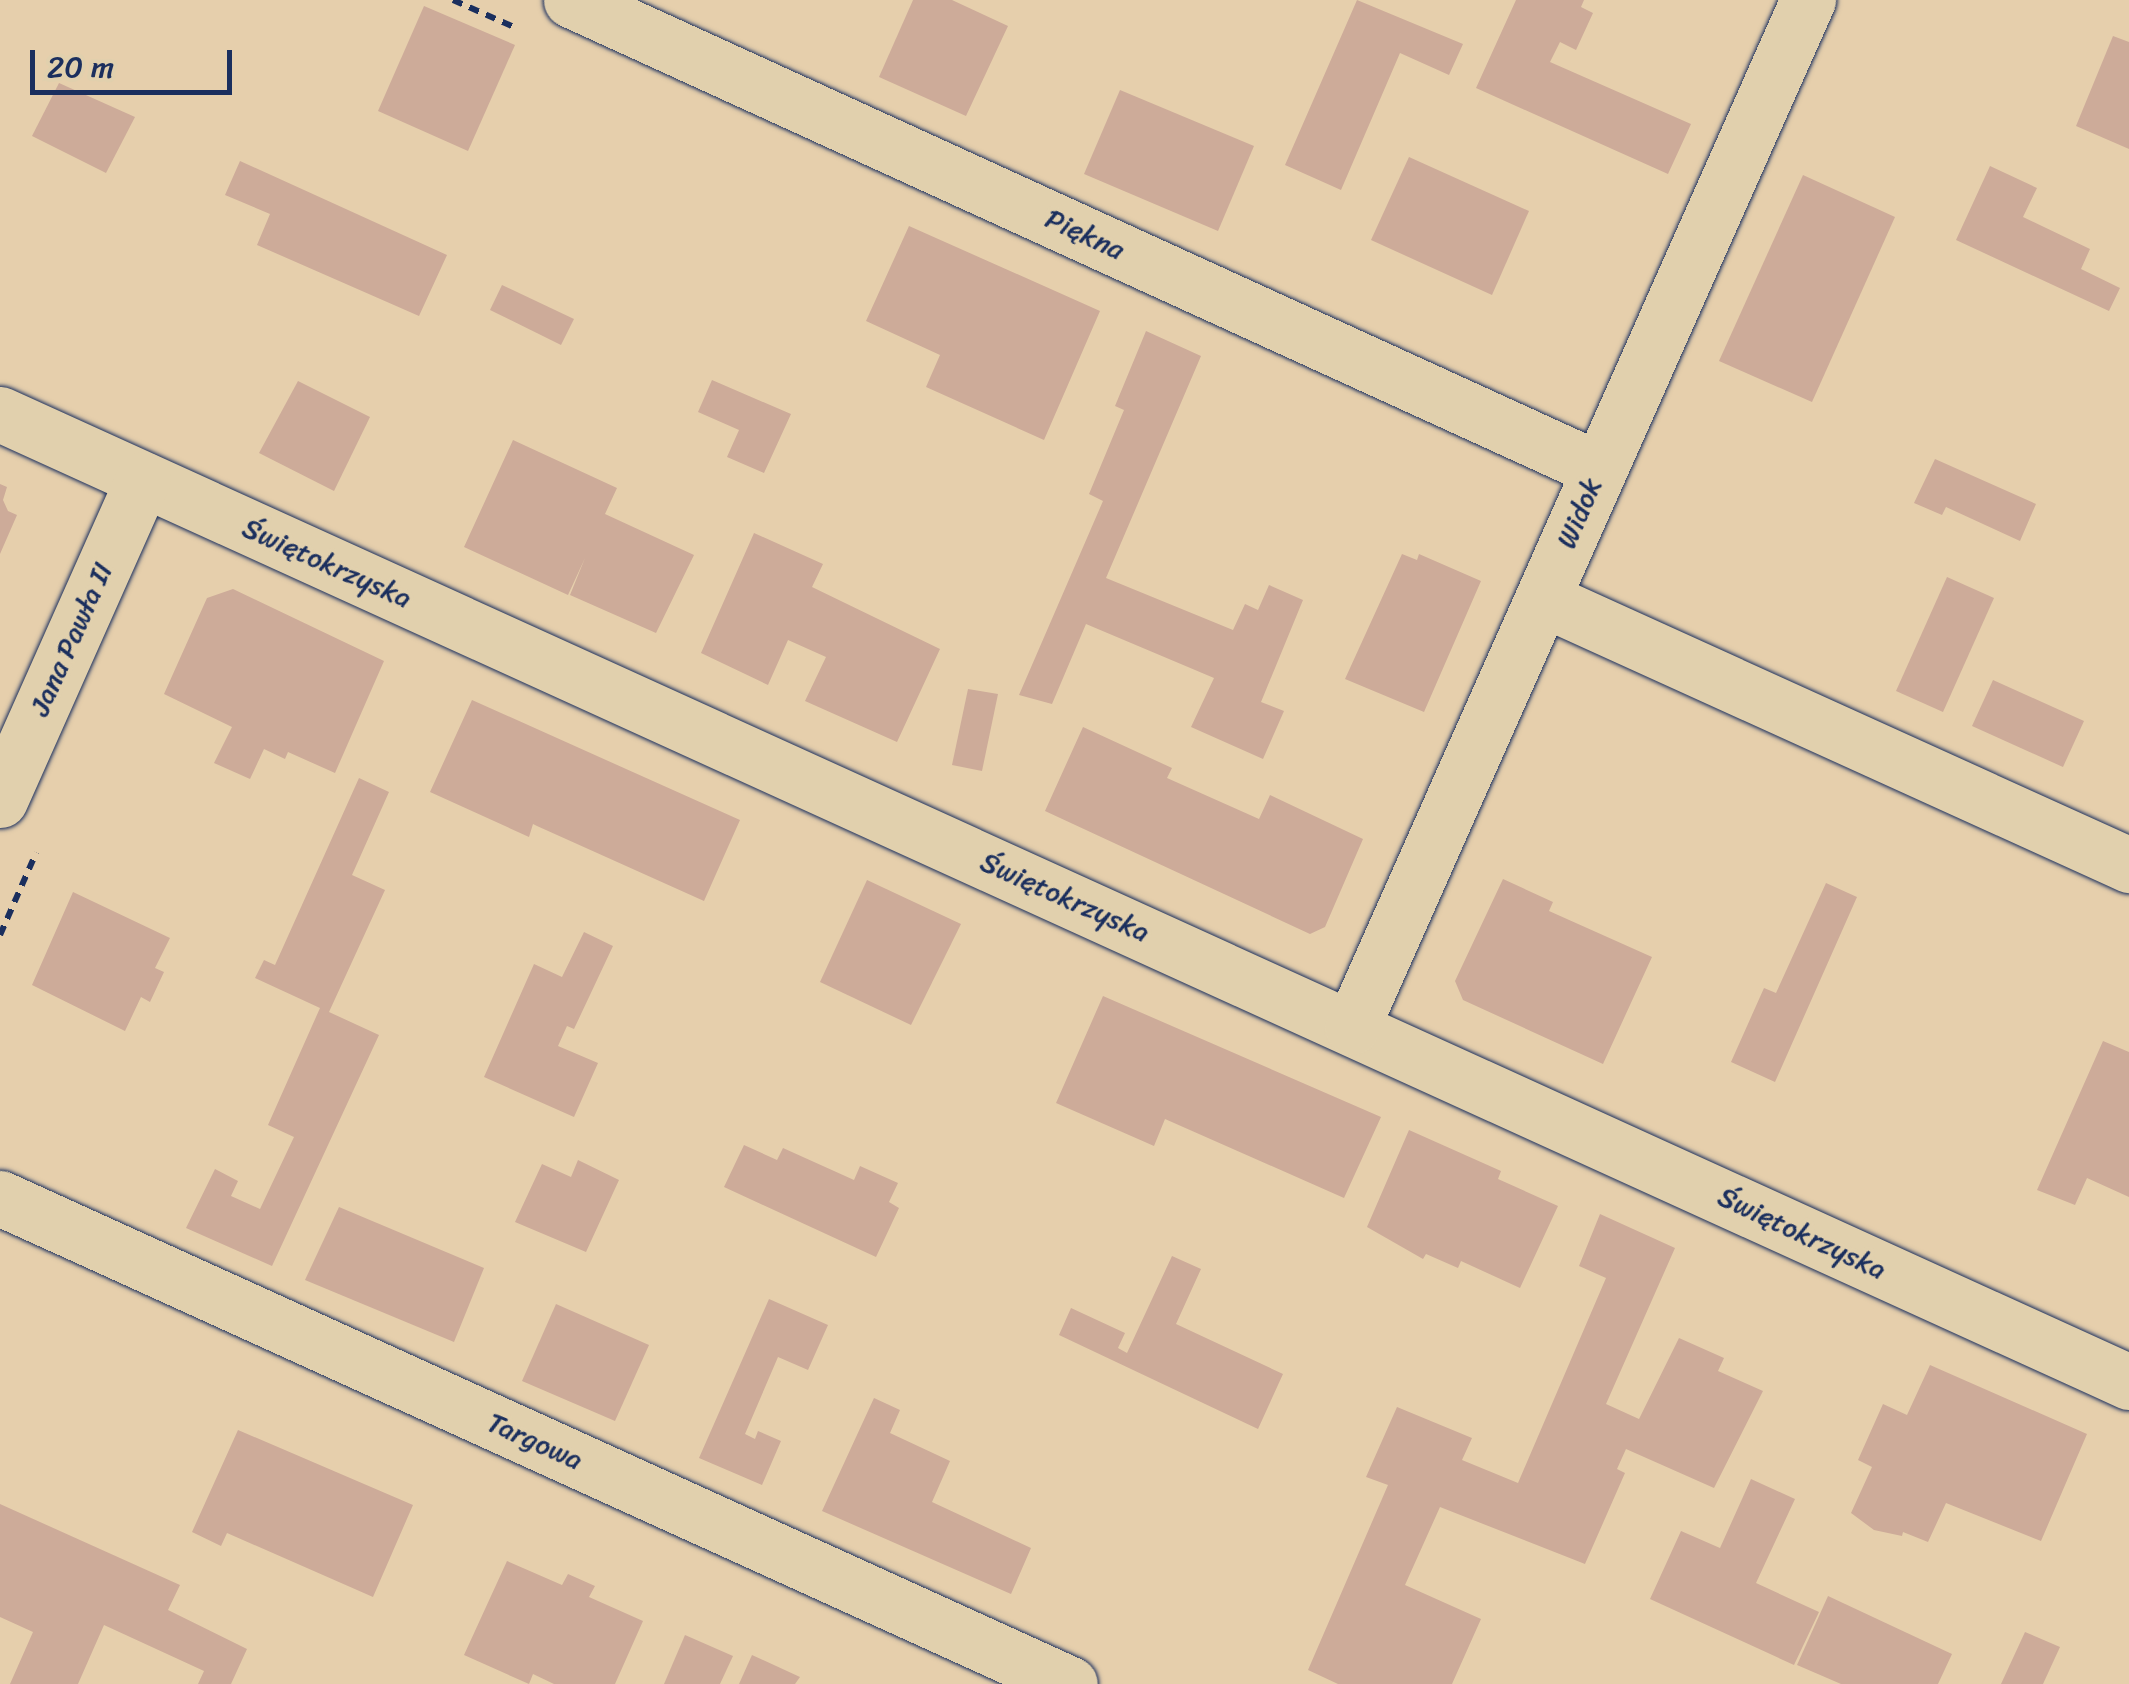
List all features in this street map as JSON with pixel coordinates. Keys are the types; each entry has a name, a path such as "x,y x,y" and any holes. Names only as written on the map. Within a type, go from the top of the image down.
{"street":[{"name":"Piękna","path":"571,0 1598,469"},
{"name":"Widok","path":"1352,1027 1808,0"},
{"name":"Świętokrzyska","path":"0,414 2129,1382"},
{"name":"Jana Pawła II","path":"0,800 143,479"},
{"path":"1543,599 2129,865"},
{"name":"Targowa","path":"0,1198 1070,1684"}],"building":[{"path":"913,0 952,0 1008,26 966,116 879,77"},
{"path":"1357,0 1463,44 1449,75 1400,53 1341,190 1285,165"},
{"path":"1516,0 1584,0 1581,7 1593,13 1576,50 1560,42 1550,62 1691,124 1668,174 1476,88"},
{"path":"424,6 515,45 468,151 378,111"},
{"path":"2113,36 2129,42 2129,149 2076,126"},
{"path":"59,83 135,117 106,173 32,136"},
{"path":"1120,90 1254,146 1218,231 1084,174"},
{"path":"1409,157 1529,211 1492,295 1371,240"},
{"path":"240,161 447,255 419,316 257,245 270,214 225,195"},
{"path":"1990,166 2037,188 2023,217 2090,249 2081,269 2120,288 2109,311 1956,240"},
{"path":"1803,175 1895,217 1812,402 1719,361"},
{"path":"909,226 1100,311 1044,440 926,387 940,355 866,321"},
{"path":"502,285 574,319 561,345 490,310"},
{"path":"1146,331 1201,356 1106,578 1233,630 1245,604 1258,610 1269,585 1303,600 1261,702 1284,711 1263,759 1191,727 1214,678 1086,624 1052,704 1019,695 1103,501 1089,494 1124,410 1115,406"},
{"path":"712,380 791,414 764,473 727,457 739,430 698,412"},
{"path":"298,381 370,417 334,491 259,453"},
{"path":"513,440 617,488 605,514 694,555 656,633 570,595 585,558 568,595 464,547"},
{"path":"1935,459 2036,504 2020,541 1946,507 1942,515 1914,503"},
{"path":"0,484 7,487 3,500 8,511 17,515 0,554"},
{"path":"754,533 823,564 812,587 940,649 897,742 805,701 826,657 788,640 768,685 701,653"},
{"path":"1402,554 1417,560 1419,554 1481,581 1424,712 1345,679"},
{"path":"1947,577 1994,598 1943,712 1896,691"},
{"path":"233,589 384,661 335,773 288,752 285,759 264,749 250,779 214,763 232,727 164,694 207,598"},
{"path":"1993,680 2084,721 2063,767 1972,726"},
{"path":"968,689 998,694 982,771 952,765"},
{"path":"472,700 740,820 704,901 533,824 529,837 430,792"},
{"path":"1083,727 1172,768 1167,778 1259,819 1270,795 1363,839 1325,927 1310,934 1045,811"},
{"path":"359,778 389,792 352,875 385,890 329,1012 379,1035 272,1266 186,1228 215,1169 238,1181 231,1196 260,1209 294,1137 268,1125 320,1008 255,978 264,960 275,965"},
{"path":"1503,879 1553,902 1549,911 1652,957 1603,1064 1463,1000 1455,981"},
{"path":"867,880 961,924 911,1025 820,982"},
{"path":"1826,883 1857,897 1775,1082 1731,1062 1764,988 1776,993"},
{"path":"73,892 170,938 155,968 164,972 150,1002 141,997 125,1031 32,985"},
{"path":"584,932 613,946 574,1029 567,1026 558,1046 598,1063 574,1117 484,1077 534,964 562,977"},
{"path":"1103,996 1381,1117 1344,1198 1165,1119 1154,1146 1056,1103"},
{"path":"2103,1041 2129,1052 2129,1197 2087,1178 2075,1205 2037,1190"},
{"path":"1409,1130 1501,1171 1498,1179 1558,1206 1520,1288 1461,1261 1458,1268 1426,1254 1423,1259 1367,1227"},
{"path":"744,1145 777,1160 783,1148 854,1180 860,1166 898,1183 889,1202 899,1208 876,1257 724,1187"},
{"path":"578,1160 619,1180 586,1252 515,1222 542,1164 571,1177"},
{"path":"339,1207 484,1268 454,1342 305,1280"},
{"path":"1600,1214 1675,1248 1606,1404 1639,1419 1679,1338 1724,1358 1718,1371 1763,1391 1714,1488 1626,1449 1617,1469 1625,1473 1585,1564 1440,1507 1405,1585 1481,1619 1452,1684 1338,1684 1308,1670 1388,1485 1366,1477 1397,1407 1472,1438 1462,1460 1518,1483 1606,1278 1579,1266"},
{"path":"1172,1256 1201,1269 1176,1324 1283,1374 1258,1429 1059,1335 1071,1308 1125,1333 1118,1348 1127,1353"},
{"path":"769,1299 828,1325 808,1370 778,1357 745,1434 755,1439 758,1431 781,1441 762,1485 699,1458"},
{"path":"556,1304 649,1345 615,1421 522,1381"},
{"path":"1930,1365 2087,1434 2041,1541 1946,1503 1928,1542 1903,1532 1902,1536 1874,1530 1851,1513 1872,1467 1858,1460 1883,1404 1907,1415"},
{"path":"874,1398 900,1410 890,1433 950,1461 932,1502 1031,1548 1011,1594 822,1511"},
{"path":"238,1430 413,1505 373,1597 227,1533 221,1546 192,1532"},
{"path":"1751,1479 1795,1499 1756,1583 1819,1612 1794,1665 1650,1599 1681,1531 1720,1548"},
{"path":"0,1504 180,1585 168,1610 247,1649 231,1684 198,1684 204,1671 104,1625 78,1684 10,1684 33,1632 0,1617"},
{"path":"507,1561 562,1585 568,1574 595,1586 589,1597 643,1621 615,1684 554,1684 533,1674 529,1684 464,1655"},
{"path":"1828,1596 1952,1654 1938,1684 1841,1684 1797,1665"},
{"path":"2025,1632 2060,1647 2043,1684 2001,1684"},
{"path":"685,1635 733,1656 720,1684 664,1684"},
{"path":"752,1655 800,1677 795,1684 739,1684"}]}
